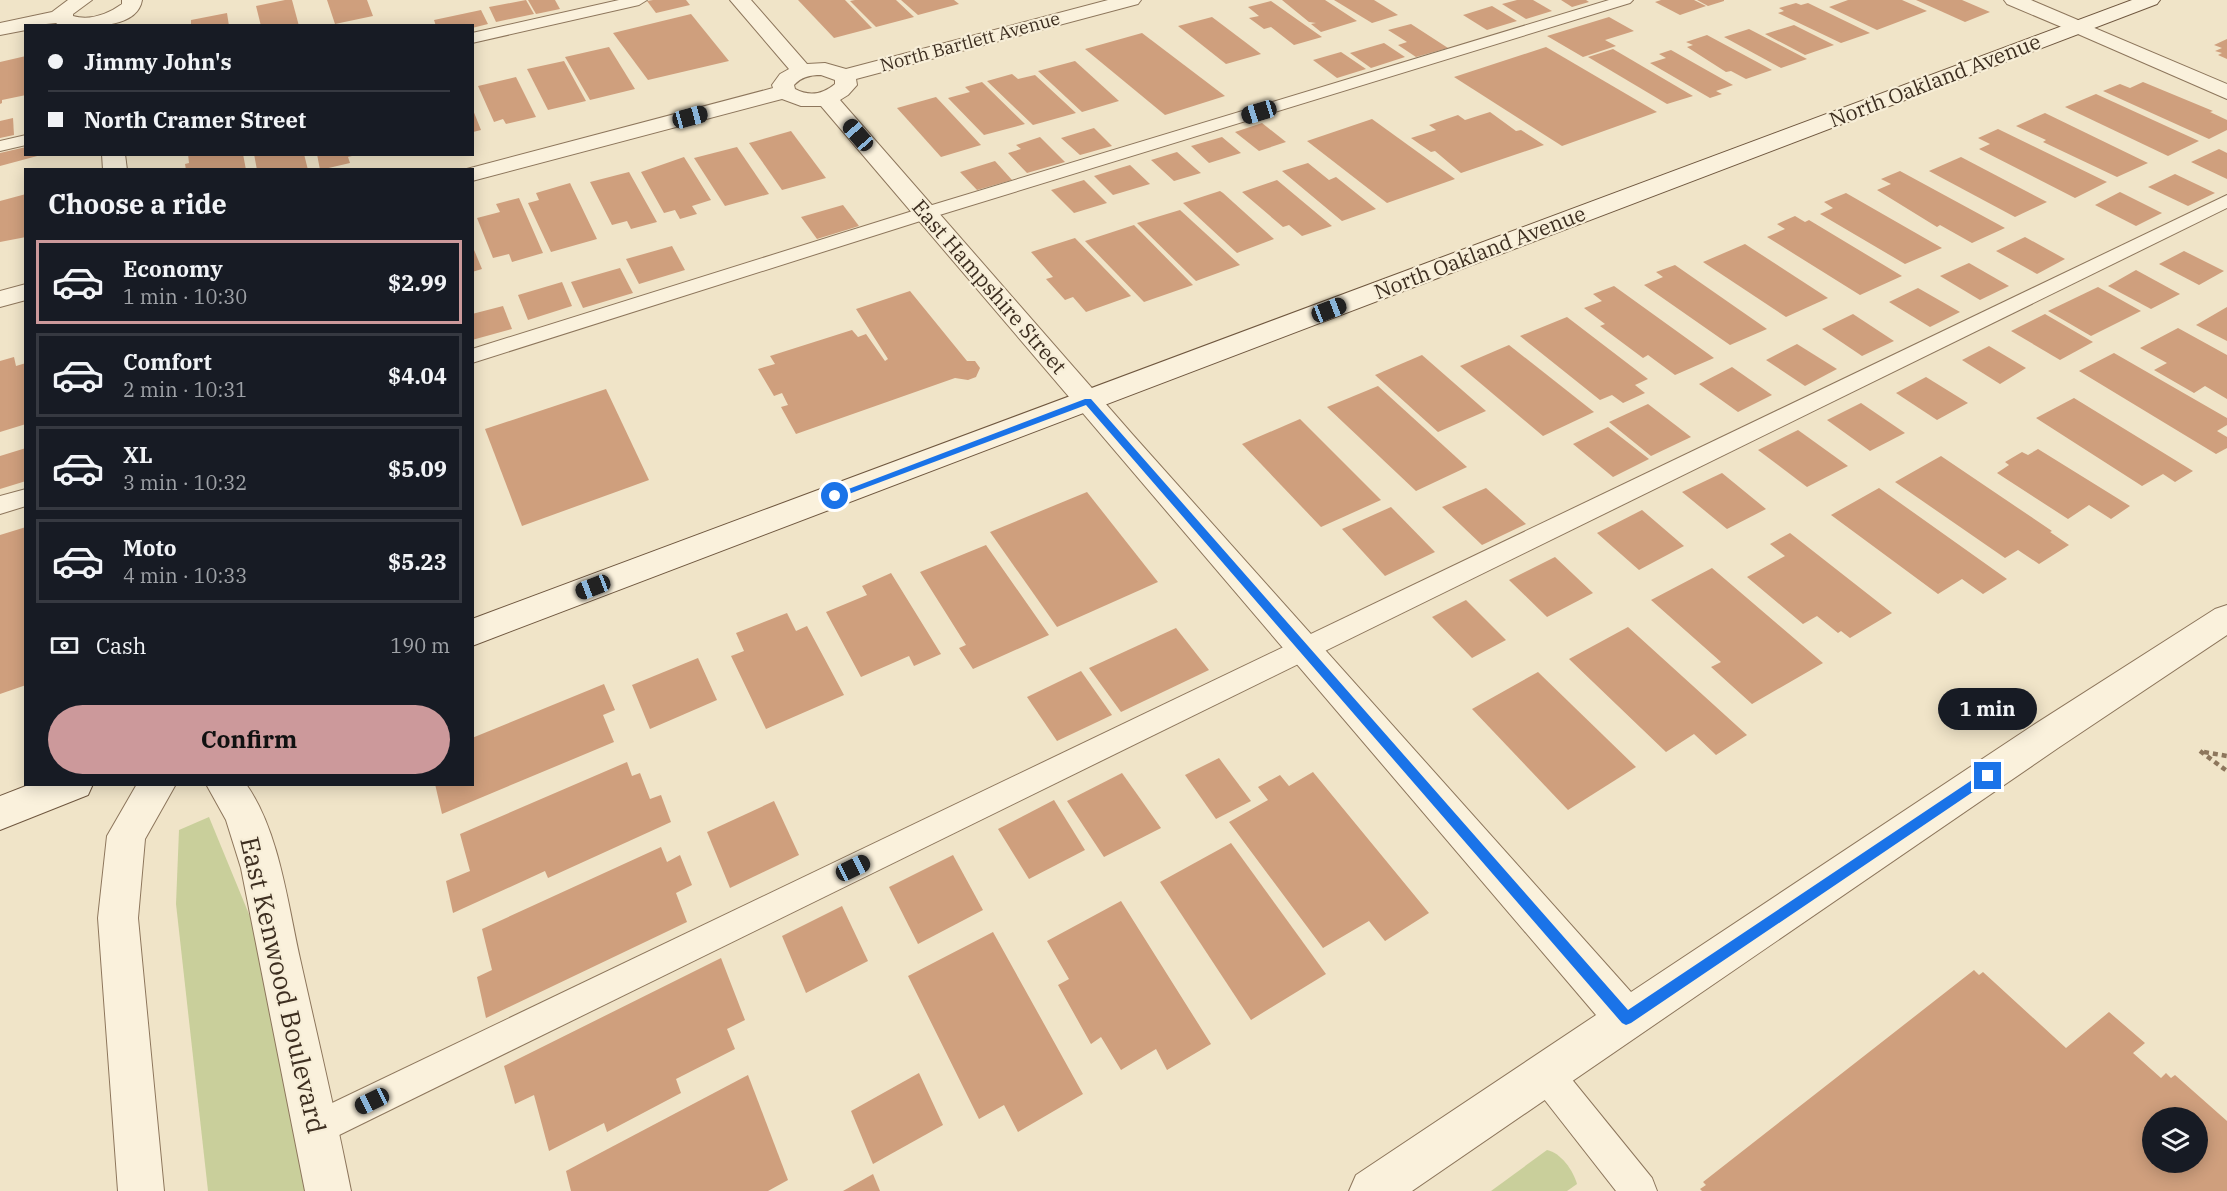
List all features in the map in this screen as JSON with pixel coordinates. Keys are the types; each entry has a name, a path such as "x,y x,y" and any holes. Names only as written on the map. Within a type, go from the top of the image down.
{"street":[{"path":"0,29 62,16 67,8 82,0"},
{"path":"740,0 802,71"},
{"name":"North Bartlett Avenue","path":"835,87 1131,0"},
{"path":"2014,0 2227,92"},
{"name":"North Oakland Avenue","path":"474,632 2150,0"},
{"path":"62,16 69,22 98,24 126,10 135,1"},
{"path":"827,69 835,87 806,100 791,96 785,92 783,85 785,81 802,71 827,69"},
{"name":"East Hampshire Street","path":"835,87 926,213 1626,1018"},
{"path":"474,173 785,92"},
{"path":"0,299 24,293"},
{"path":"1372,1191 1626,1018 2227,618"},
{"path":"0,813 70,786"},
{"path":"141,1191 118,918 126,836 157,786"},
{"name":"East Kenwood Boulevard","path":"227,786 232,793 253,843 328,1191"}],"lane":[{"path":"474,38 639,0"},
{"path":"474,355 926,213 1625,0"},
{"path":"0,146 24,140"},
{"path":"316,1128 2227,201"},
{"path":"0,505 24,498"},
{"path":"1545,1073 1639,1191"}],"path":[{"path":"2227,756 2200,751 2227,771"}],"green space":[{"path":"209,817 265,953 306,1191 208,1191 176,904 179,830"},
{"path":"1547,1150 1566,1163 1577,1184 1567,1191 1491,1191"}],"building":[{"path":"292,0 298,24 260,24 256,6"},
{"path":"327,0 367,0 373,16 335,24"},
{"path":"526,0 534,14 496,22 489,7"},
{"path":"528,0 555,0 560,9 536,14"},
{"path":"686,0 690,5 656,13 647,1"},
{"path":"798,0 845,0 872,28 834,38"},
{"path":"896,0 914,17 876,27 850,1"},
{"path":"901,0 954,0 959,4 918,15"},
{"path":"1282,0 1325,0 1357,21 1321,32 1311,24 1316,23 1309,22"},
{"path":"1334,0 1374,0 1398,15 1372,23"},
{"path":"1517,0 1533,0 1552,11 1526,19 1502,4"},
{"path":"1561,0 1586,0 1589,2 1572,7"},
{"path":"1694,0 1706,6 1680,15 1655,2"},
{"path":"1697,0 1724,0 1724,1 1708,6"},
{"path":"1848,0 1902,0 1927,11 1877,30 1829,7"},
{"path":"1916,0 1962,0 1990,12 1965,22"},
{"path":"1271,1 1322,37 1294,45 1271,27 1264,29 1249,18 1259,16 1248,7"},
{"path":"1796,3 1801,5 1808,3 1870,33 1841,43 1778,13 1784,11 1779,8"},
{"path":"1492,6 1517,21 1487,30 1463,15"},
{"path":"481,10 488,24 474,28 474,24 435,24 434,20"},
{"path":"227,13 229,24 191,24 191,20"},
{"path":"691,14 729,61 648,80 613,33"},
{"path":"1212,17 1261,54 1226,64 1178,26"},
{"path":"1609,17 1634,31 1605,40 1616,46 1583,57 1547,36"},
{"path":"1411,24 1448,48 1416,57 1398,45 1407,42 1388,30"},
{"path":"1794,25 1834,45 1805,55 1765,34"},
{"path":"1749,29 1807,59 1781,68 1724,37"},
{"path":"1142,33 1225,96 1165,115 1085,49"},
{"path":"1707,35 1772,70 1746,79 1731,71 1726,72 1687,47 1693,45 1686,42"},
{"path":"2227,39 2227,59 2218,55 2222,53 2215,51 2222,48 2214,45"},
{"path":"1384,43 1405,57 1371,68 1350,53"},
{"path":"609,47 635,89 590,100 565,57"},
{"path":"1546,47 1657,112 1562,146 1454,77"},
{"path":"1613,49 1693,96 1667,104 1588,57"},
{"path":"1671,50 1733,85 1716,91 1722,94 1710,98 1650,63 1666,58 1659,54"},
{"path":"1341,52 1366,69 1337,78 1313,60"},
{"path":"24,56 24,95 2,100 0,104 0,62"},
{"path":"564,61 586,101 548,110 527,69"},
{"path":"1075,61 1119,101 1082,112 1038,71"},
{"path":"1012,74 1018,79 1035,75 1076,113 1033,125 987,81"},
{"path":"516,77 536,117 506,124 503,119 494,122 478,86"},
{"path":"982,82 1025,124 984,135 948,98 970,92 965,87"},
{"path":"2143,82 2213,111 2210,112 2227,120 2227,130 2209,139 2103,91 2120,84 2130,88"},
{"path":"2096,94 2199,141 2168,156 2065,107"},
{"path":"936,97 981,145 941,157 897,108"},
{"path":"474,112 481,130 474,132"},
{"path":"1490,112 1516,131 1521,130 1544,145 1461,173 1435,151 1431,152 1411,138 1436,130 1429,125 1458,115 1465,120"},
{"path":"2045,113 2148,163 2117,177 2043,142 2046,140 2016,126"},
{"path":"13,118 14,135 0,138 0,121"},
{"path":"1372,119 1455,179 1387,203 1307,141"},
{"path":"1262,123 1286,142 1259,151 1235,132"},
{"path":"1094,128 1112,146 1080,155 1061,138"},
{"path":"1998,129 2107,182 2075,198 1979,149 1990,144 1978,138"},
{"path":"791,131 826,178 782,190 749,143"},
{"path":"1040,137 1065,162 1027,173 1008,153 1021,149 1016,145"},
{"path":"1222,137 1241,153 1209,163 1191,146"},
{"path":"24,147 24,156 37,156 0,166 0,153"},
{"path":"737,147 769,194 725,206 694,158"},
{"path":"2219,149 2227,153 2227,179 2191,162"},
{"path":"1177,152 1201,173 1174,181 1151,160"},
{"path":"188,156 243,156 246,168 186,168 185,164 189,163"},
{"path":"254,156 304,156 308,168 257,168"},
{"path":"317,156 352,156 348,157 350,163 320,168"},
{"path":"684,157 711,200 692,206 697,214 680,219 675,210 664,213 641,172"},
{"path":"1961,157 2047,202 2015,217 1929,171"},
{"path":"995,161 1012,180 977,190 960,172"},
{"path":"1308,163 1329,180 1336,177 1376,209 1342,221 1282,171"},
{"path":"1130,165 1150,184 1113,195 1094,176"},
{"path":"1900,171 2005,228 1972,243 1940,225 1937,227 1877,190 1891,184 1881,179"},
{"path":"629,172 657,222 631,229 627,221 612,225 590,182"},
{"path":"2175,174 2215,193 2188,206 2148,187"},
{"path":"1084,180 1107,203 1074,213 1051,190"},
{"path":"1277,180 1332,226 1302,236 1289,225 1283,227 1242,192"},
{"path":"570,183 597,239 551,252 528,203 539,200 536,193"},
{"path":"1220,191 1274,239 1237,253 1183,203"},
{"path":"2120,192 2162,213 2136,226 2095,205"},
{"path":"1846,193 1942,248 1905,264 1820,214 1833,208 1824,202"},
{"path":"24,195 24,237 0,242 0,201"},
{"path":"519,198 543,253 512,262 509,254 493,258 477,218 500,212 496,204"},
{"path":"843,205 859,226 817,239 801,217"},
{"path":"1180,210 1240,265 1196,281 1137,223"},
{"path":"1795,216 1805,222 1809,220 1902,276 1860,295 1767,237 1785,229 1777,224"},
{"path":"1134,225 1193,285 1144,302 1085,241"},
{"path":"2025,237 2065,259 2037,274 1996,251"},
{"path":"1075,238 1131,296 1086,312 1073,297 1065,300 1046,279 1053,277 1031,252"},
{"path":"1745,244 1828,298 1786,317 1703,262"},
{"path":"672,246 685,270 639,284 626,259"},
{"path":"474,250 482,269 474,271"},
{"path":"2184,251 2224,271 2199,285 2159,264"},
{"path":"1969,263 2009,286 1980,300 1940,276"},
{"path":"1675,265 1767,329 1730,345 1644,285 1663,277 1656,272"},
{"path":"620,268 633,293 583,308 571,282"},
{"path":"2136,270 2180,294 2151,309 2108,286"},
{"path":"562,282 572,306 528,320 518,295"},
{"path":"1614,286 1714,358 1675,375 1648,355 1643,358 1600,326 1605,324 1584,308 1602,301 1593,294"},
{"path":"2098,287 2141,311 2091,336 2048,311"},
{"path":"1918,288 1960,312 1930,327 1889,302"},
{"path":"910,291 967,361 975,361 980,368 976,377 968,380 955,378 796,434 781,407 788,405 782,393 774,396 758,369 775,364 770,356 852,330 858,337 866,334 885,361 888,359 856,309"},
{"path":"503,306 512,329 474,339 474,313"},
{"path":"2227,307 2227,341 2196,325"},
{"path":"1853,314 1894,341 1862,356 1822,329"},
{"path":"2045,314 2093,342 2060,360 2011,331"},
{"path":"1567,317 1648,379 1635,385 1645,393 1623,403 1612,395 1600,400 1520,336"},
{"path":"2178,328 2227,355 2227,399 2205,386 2194,393 2154,370 2167,363 2140,348"},
{"path":"1797,344 1837,369 1805,386 1766,360"},
{"path":"1509,345 1594,412 1543,436 1460,366"},
{"path":"1989,346 2026,368 2000,384 1962,360"},
{"path":"2114,353 2227,418 2227,425 2217,431 2227,437 2227,448 2216,454 2079,371"},
{"path":"1422,355 1486,411 1438,432 1375,375"},
{"path":"14,357 16,366 24,364 24,425 0,432 0,361"},
{"path":"1732,367 1772,395 1738,412 1699,384"},
{"path":"1926,377 1968,403 1937,420 1896,393"},
{"path":"1378,386 1467,467 1416,491 1327,407"},
{"path":"606,389 649,480 522,526 485,429"},
{"path":"2074,398 2193,471 2175,482 2163,474 2142,486 2036,418"},
{"path":"1861,403 1905,433 1870,451 1827,420"},
{"path":"1648,404 1691,437 1651,456 1609,422"},
{"path":"1300,419 1381,500 1321,527 1242,444"},
{"path":"1608,427 1649,459 1613,477 1573,444"},
{"path":"1798,430 1848,466 1807,487 1758,450"},
{"path":"24,449 24,482 0,489 0,456"},
{"path":"2038,449 2130,506 2111,519 2089,505 2068,519 1997,473 2009,465 2005,462 2022,452 2028,455"},
{"path":"1941,456 2069,545 2039,564 2018,550 2005,558 1895,482"},
{"path":"1722,473 1766,509 1727,529 1682,492"},
{"path":"1486,488 1526,524 1482,545 1442,507"},
{"path":"1879,488 2007,579 1983,594 1962,579 1938,594 1831,515"},
{"path":"1087,492 1158,582 1057,627 990,532"},
{"path":"1391,507 1435,552 1385,576 1342,529"},
{"path":"1642,510 1684,546 1639,570 1597,533"},
{"path":"24,528 24,686 0,694 0,535"},
{"path":"1790,533 1892,613 1850,638 1841,631 1838,633 1817,616 1803,624 1747,577 1785,556 1770,544"},
{"path":"986,545 1049,635 973,669 959,648 966,645 920,572"},
{"path":"1555,557 1593,593 1547,617 1509,580"},
{"path":"1712,568 1823,663 1752,704 1711,667 1721,662 1651,600"},
{"path":"891,573 941,654 914,666 909,656 861,677 826,612 867,595 862,586"},
{"path":"1466,600 1506,640 1472,658 1432,617"},
{"path":"787,613 796,631 807,626 844,695 766,729 731,656 744,651 736,633"},
{"path":"1628,627 1747,735 1716,755 1694,734 1666,752 1569,659"},
{"path":"1176,628 1209,670 1121,712 1089,668"},
{"path":"698,658 717,700 650,729 632,685"},
{"path":"1081,671 1112,715 1057,741 1027,697"},
{"path":"1538,672 1636,767 1568,810 1472,709"},
{"path":"604,684 615,710 603,715 614,742 442,814 435,786 474,786 474,737"},
{"path":"1219,758 1251,801 1216,819 1185,775"},
{"path":"627,762 632,776 640,773 650,799 661,795 671,822 548,878 545,871 453,913 446,881 470,871 460,834"},
{"path":"1313,772 1429,913 1385,941 1369,921 1323,948 1229,822 1268,800 1258,787 1280,775 1289,786"},
{"path":"1122,773 1161,828 1104,857 1067,801"},
{"path":"1054,800 1085,850 1029,879 998,829"},
{"path":"774,801 799,855 730,888 707,832"},
{"path":"1231,843 1326,974 1251,1020 1160,882"},
{"path":"661,847 667,862 680,855 692,885 676,893 687,922 486,1018 477,977 492,970 482,929"},
{"path":"953,855 983,910 918,944 889,887"},
{"path":"1121,901 1211,1044 1167,1070 1156,1049 1121,1070 1101,1037 1091,1044 1058,985 1069,979 1047,941"},
{"path":"842,906 868,961 806,993 782,936"},
{"path":"993,932 1083,1094 1018,1132 1004,1105 979,1119 908,976"},
{"path":"721,958 745,1020 727,1029 735,1049 676,1079 681,1093 607,1132 604,1123 549,1151 534,1095 515,1104 504,1066"},
{"path":"1974,970 1979,975 1983,972 2066,1048 2109,1012 2145,1043 2133,1053 2161,1078 2166,1073 2171,1078 2175,1075 2227,1121 2227,1191 1702,1191 1700,1189 1706,1185 1703,1182"},
{"path":"919,1073 943,1125 873,1164 851,1111"},
{"path":"748,1075 788,1180 768,1191 571,1191 566,1171"},
{"path":"873,1174 880,1191 843,1191"}],"route":[{"path":"835,496 1088,401 1626,1018 1988,776"}]}
